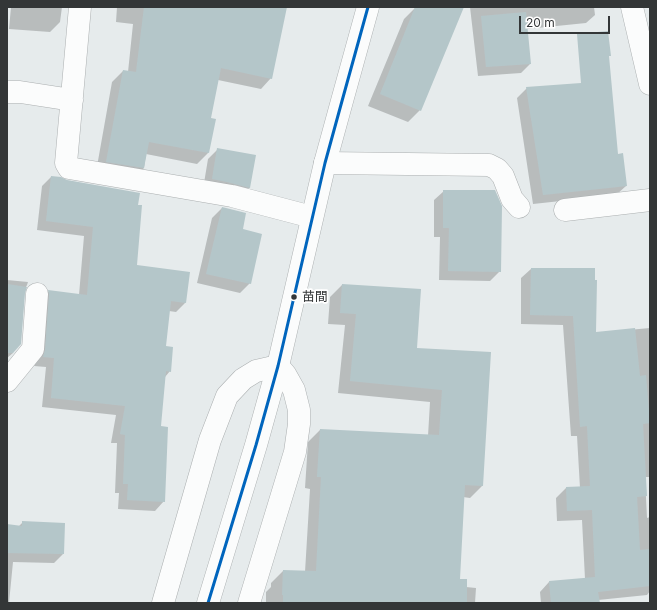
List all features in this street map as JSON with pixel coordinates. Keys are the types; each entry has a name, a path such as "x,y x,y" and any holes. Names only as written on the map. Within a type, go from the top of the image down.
{"main road":[{"path":"80,7 66,163 69,168 232,196 312,217"},
{"path":"208,603 256,445 278,366 312,217 368,7"},
{"path":"632,7 650,84"},
{"path":"7,92 20,92 72,100"},
{"path":"326,164 489,165 498,170 503,176 512,199 519,207"},
{"path":"565,210 650,200"},
{"path":"7,381 32,349 37,294"},
{"path":"163,603 210,440 227,396 243,379 256,371 278,366"},
{"path":"249,603 295,452 299,424 299,410 294,390 285,374 278,366"}],"building":[{"path":"144,7 287,7 272,79 221,68 211,118 216,119 209,153 149,142 144,168 106,162 123,70 136,72"},
{"path":"415,7 464,7 421,111 380,94"},
{"path":"526,12 531,64 486,67 481,16"},
{"path":"608,31 618,154 623,153 627,186 543,195 526,87 581,83 577,34"},
{"path":"217,148 256,155 250,188 212,179"},
{"path":"51,176 140,193 138,205 142,205 137,265 190,272 186,303 171,301 166,346 173,347 171,372 166,371 161,426 168,427 165,502 127,500 128,484 123,484 125,435 120,434 125,406 51,398 54,358 43,357 45,350 49,295 48,290 87,295 93,227 46,221"},
{"path":"443,190 495,190 502,206 501,272 448,271 449,228 443,228"},
{"path":"222,207 246,213 243,229 262,234 251,284 206,274"},
{"path":"531,268 595,268 595,280 597,280 596,332 635,328 640,376 646,375 650,423 643,424 647,496 637,497 640,550 650,549 650,586 598,592 600,603 551,603 549,581 595,577 592,510 567,511 566,487 590,486 587,426 580,427 573,316 530,315"},
{"path":"7,284 27,287 25,293 21,344 13,353 7,353"},
{"path":"342,284 421,289 417,348 491,352 483,486 465,485 460,579 467,579 467,603 283,603 283,570 316,571 321,477 317,477 320,429 439,435 442,390 350,381 356,314 340,313"},
{"path":"22,521 65,523 64,554 7,553 7,524 22,526"}],"transit line":[{"path":"208,603 256,445 278,366 325,163 368,7"}],"place":[{"name":"苗間","path":"294,297"}]}
